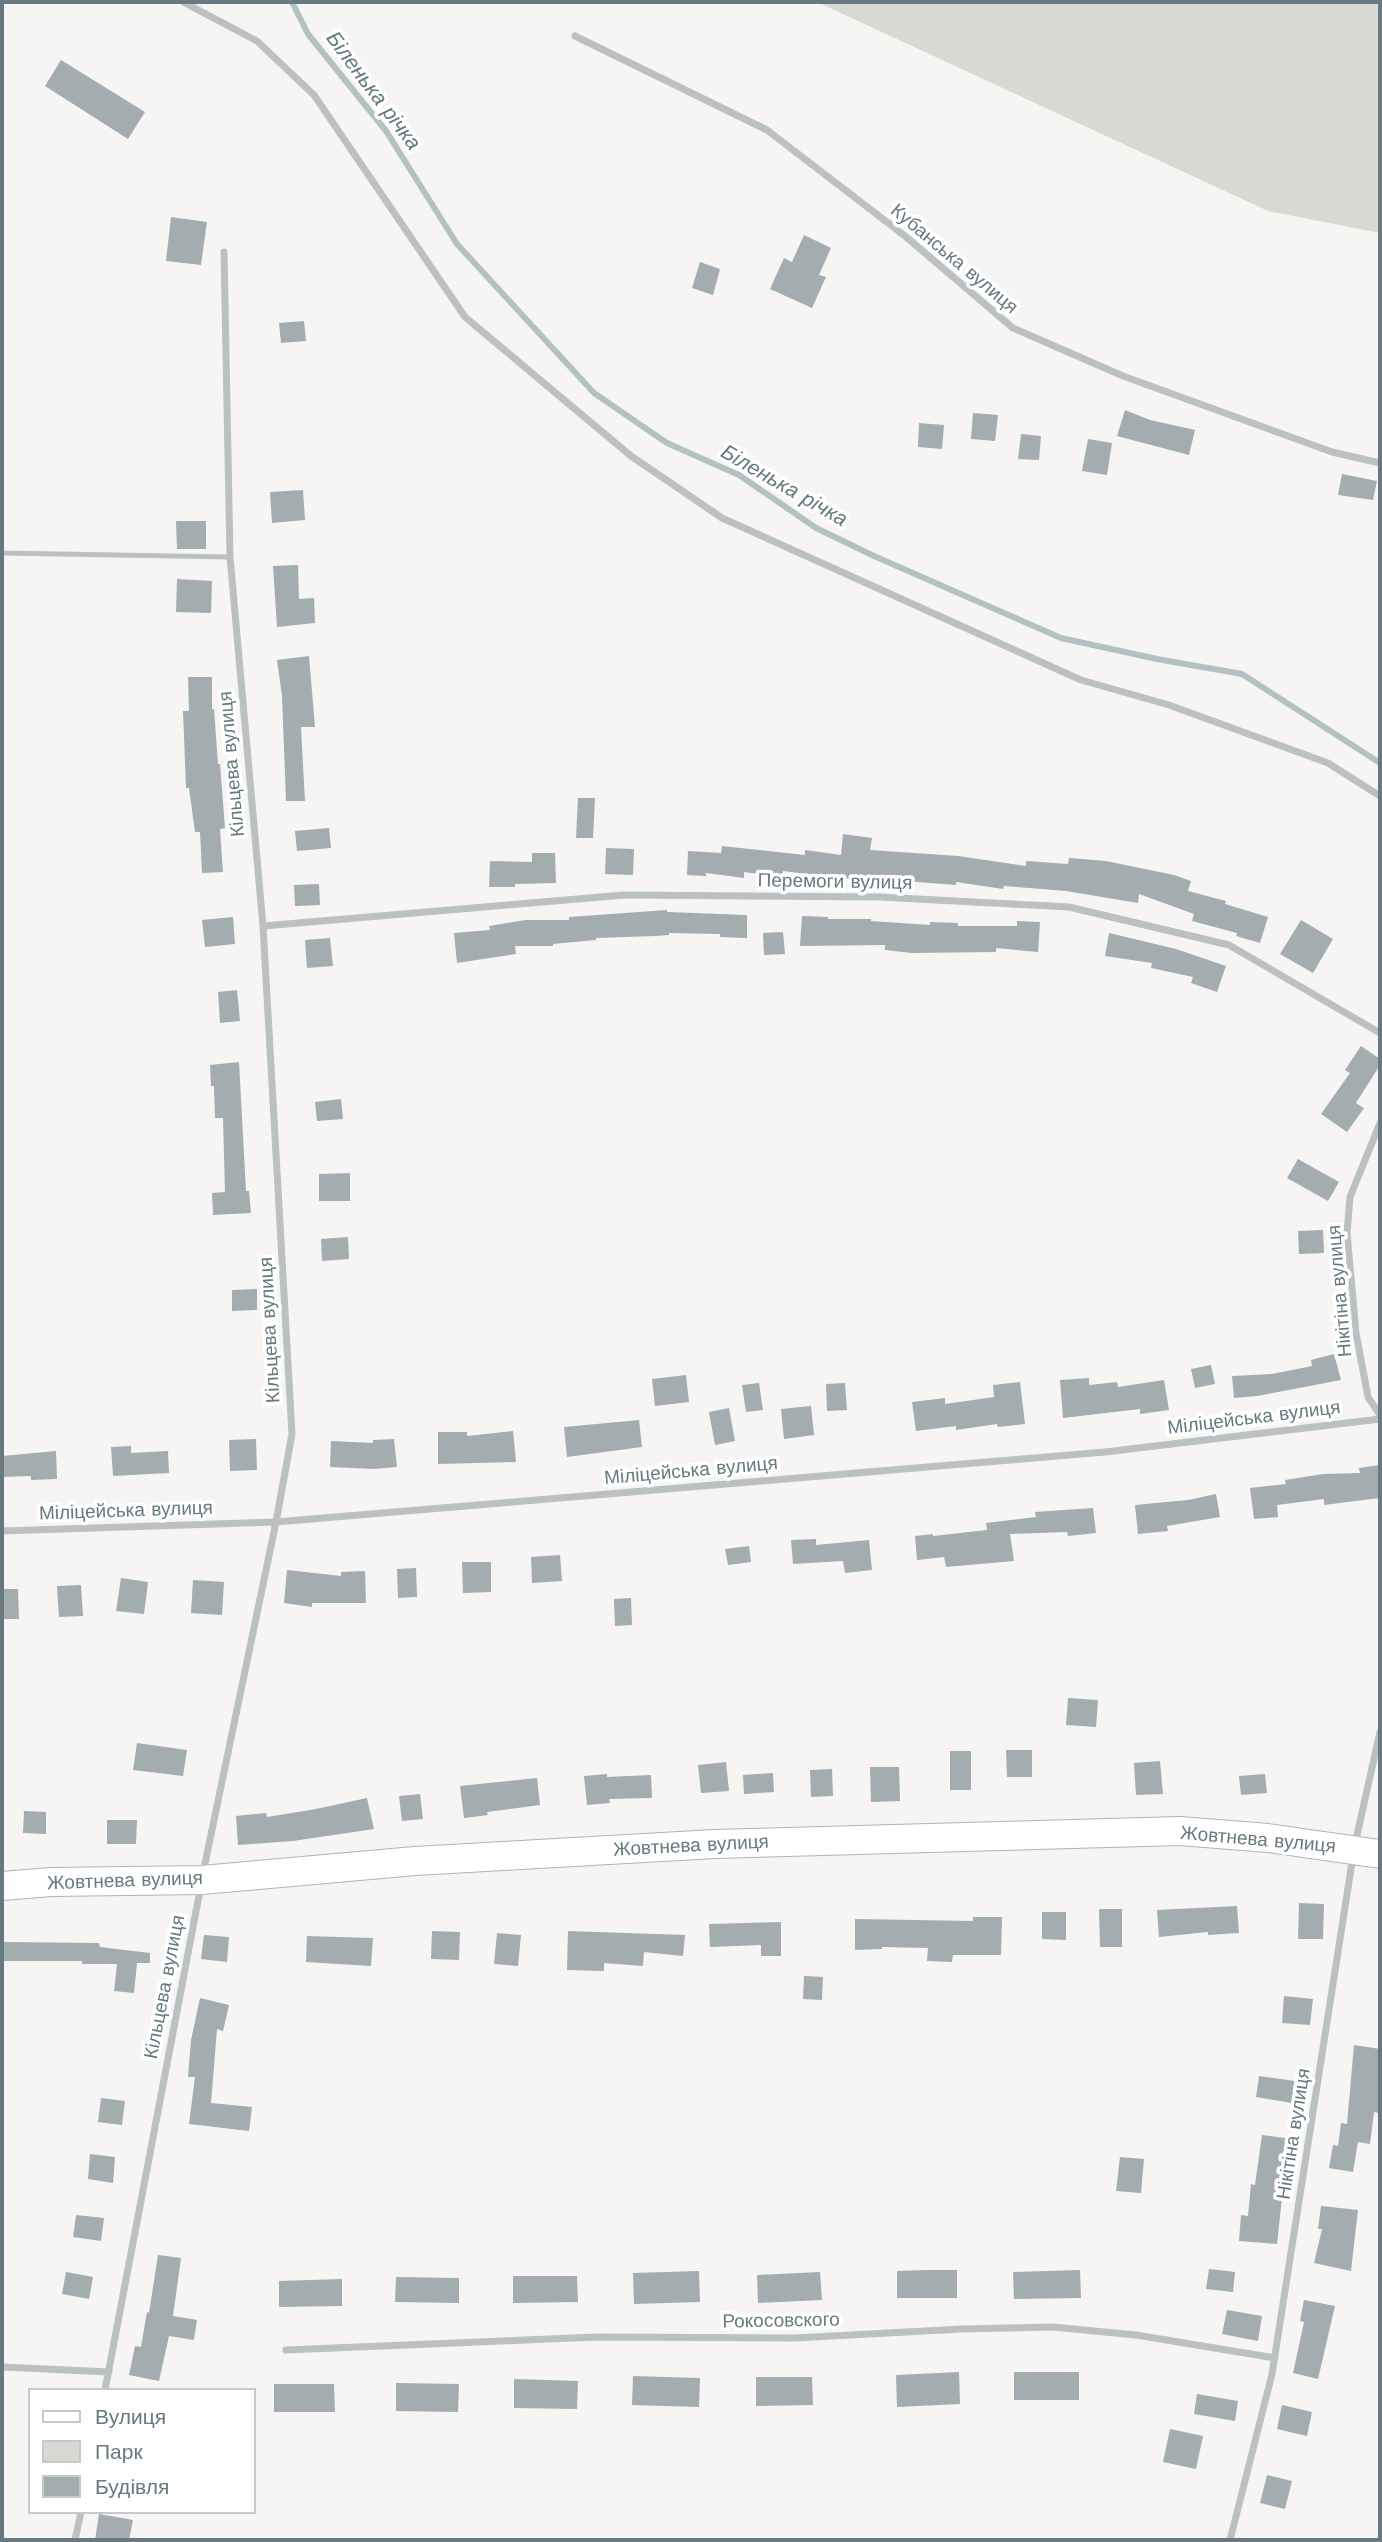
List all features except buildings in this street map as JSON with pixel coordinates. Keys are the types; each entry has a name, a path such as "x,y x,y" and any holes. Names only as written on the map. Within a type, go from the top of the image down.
{"main road":[{"name":"Жовтнева вулиця","path":"2,1886 51,1882 202,1880 415,1861 715,1844 1180,1831 1268,1838 1367,1852"}],"street":[{"path":"183,2 257,41 314,95 465,317 631,456 722,518 1081,680 1169,705 1328,763 1380,796"},
{"name":"Кубанська вулиця","path":"575,36 767,130 905,236 1013,328 1135,381 1332,452 1380,463"},
{"name":"Кільцева вулиця","path":"105,2388 202,1880 292,1434 263,926 230,558 224,252"},
{"name":"Перемоги вулиця","path":"263,926 624,895 879,897 1069,907 1229,944 1380,1033"},
{"name":"Нікітіна вулиця","path":"1380,1123 1350,1197 1347,1233 1356,1333 1367,1397 1380,1417"},
{"name":"Міліцейська вулиця","path":"2,1531 276,1522 1105,1452 1380,1417"},
{"name":"Нікітіна вулиця","path":"1230,2540 1275,2358 1367,1852 1380,1732"},
{"name":"Рокосовского","path":"286,2350 597,2337 795,2339 962,2329 1053,2327 1136,2335 1275,2358"},
{"path":"2,2367 109,2372"},
{"path":"75,2540 81,2514"}],"lane":[{"path":"2,553 230,558"}],"green space":[{"path":"817,2 1380,2 1380,233 1268,211"}],"waterway":[{"name":"Біленька річка","path":"292,2 308,34 386,131 457,244 594,393 667,443 739,475 816,528 874,556 1061,638 1242,674 1380,763"}]}
